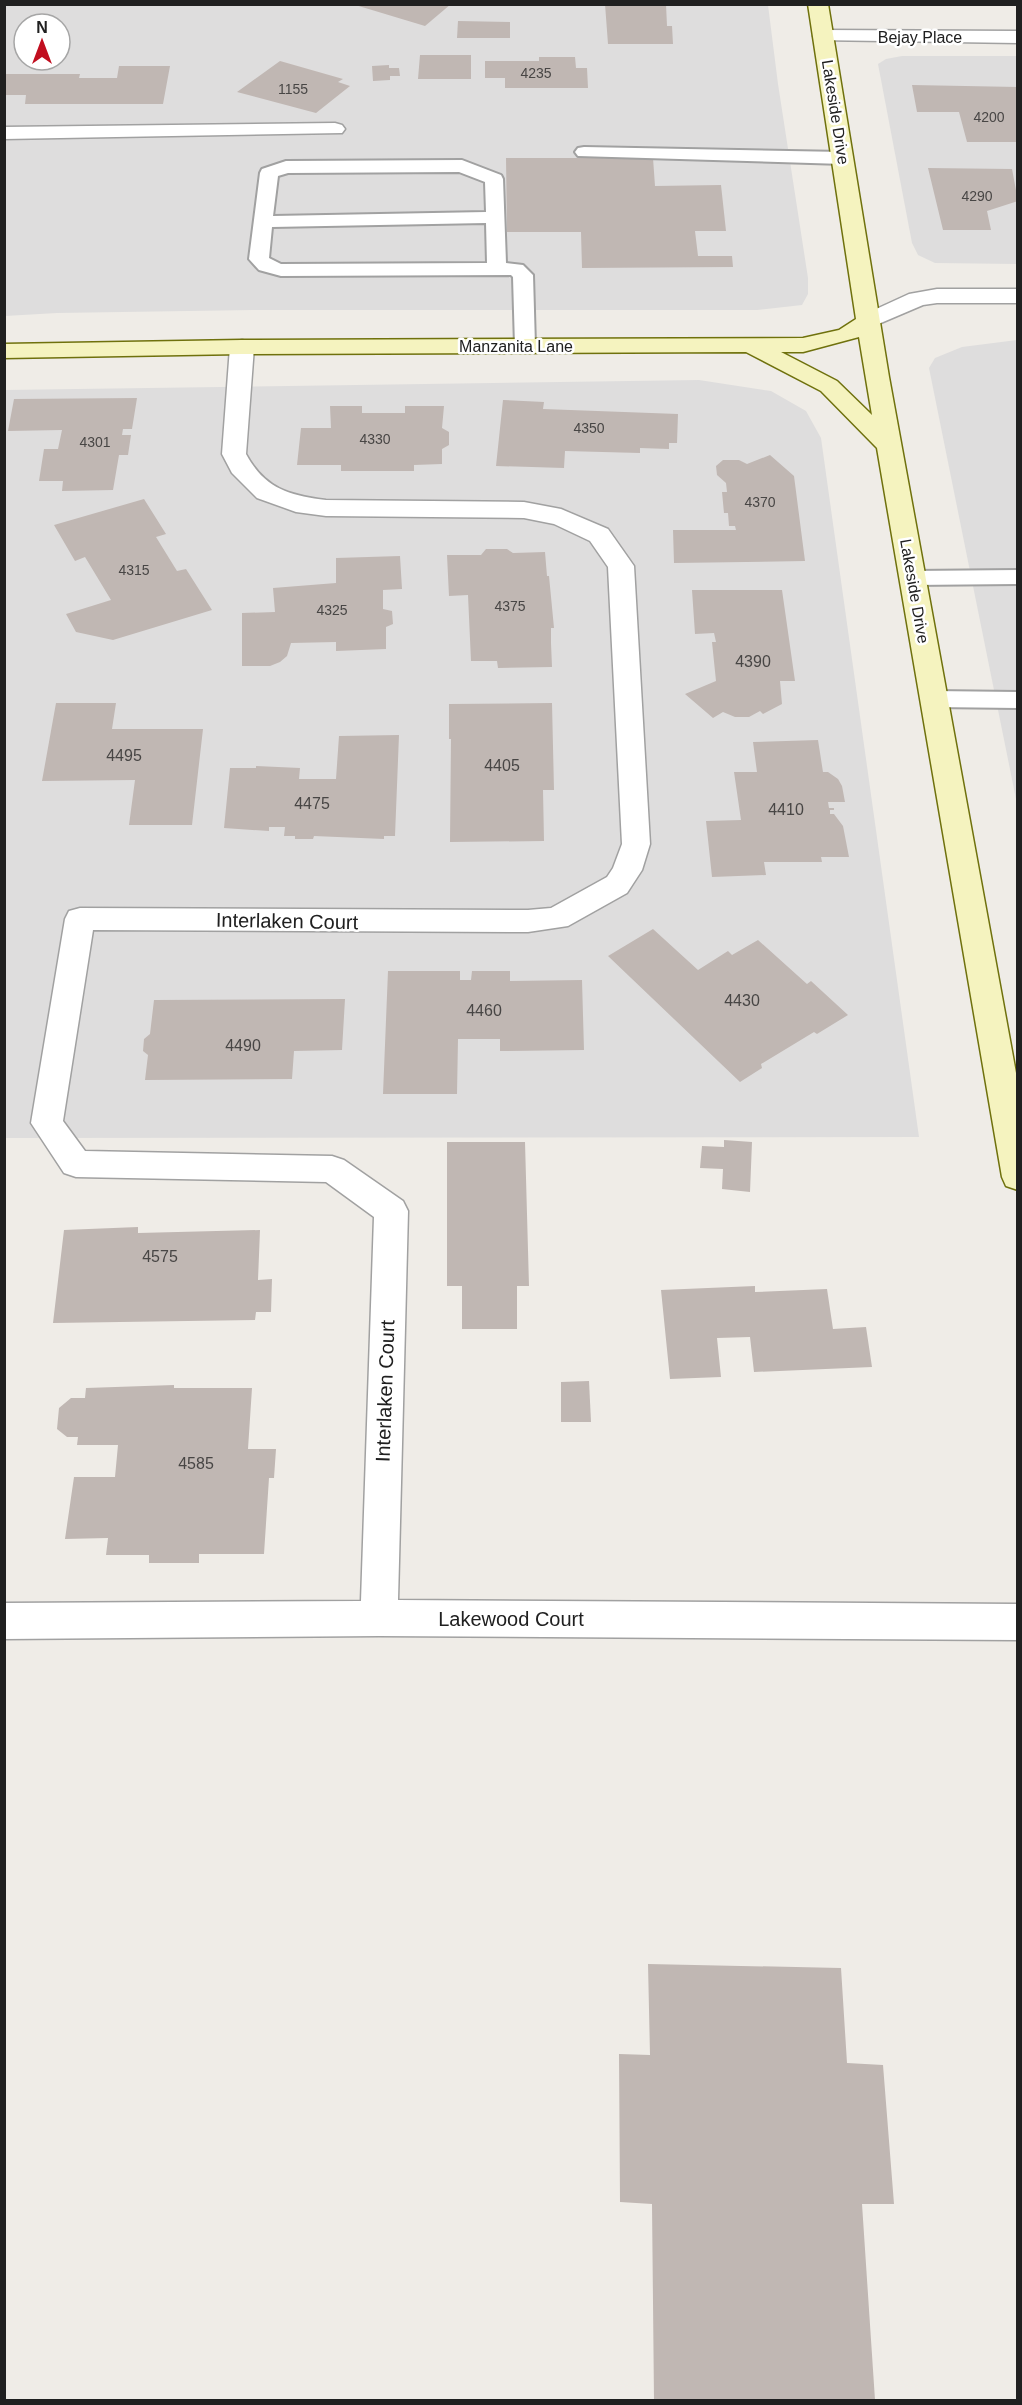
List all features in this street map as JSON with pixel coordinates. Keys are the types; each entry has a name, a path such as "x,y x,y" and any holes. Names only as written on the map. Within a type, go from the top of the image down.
{"main road":[{"name":"Lakeside Drive","path":"818,4 868,321 1017,1178"},
{"name":"Manzanita Lane","path":"4,351 242,347 748,346 820,342 847,335 868,321"},
{"path":"748,346 815,377 829,386 890,447"}],"street":[{"name":"Bejay Place","path":"823,36 1017,37"},
{"path":"4,133 335,129"},
{"name":"Manzanita Lane","path":"868,321 917,299 937,296 1017,296"},
{"name":"Interlaken Court","path":"242,347 234,454 244,472 266,493 296,504 326,508 524,510 552,515 599,535 621,566 636,844 627,870 617,885 557,918 528,921 80,919 47,1123 76,1164 332,1169 391,1211 379,1618"},
{"name":"Lakewood Court","path":"4,1621 379,1618 1017,1622"}],"lane":[{"path":"584,152 843,158"},
{"path":"497,269 494,179 462,166 286,167 268,173 259,259 266,266 281,270 516,269 523,275 525,346"},
{"path":"263,222 495,217"},
{"path":"912,578 1017,577"},
{"path":"933,699 1017,700"}],"shaded area":[{"path":"5,5 768,5 808,278 808,294 802,305 757,310 253,310 5,316"},
{"path":"902,56 1017,56 1017,264 935,263 918,255 912,243 878,64 886,59"},
{"path":"1017,340 1017,804 929,368 935,358 962,347"},
{"path":"699,380 771,391 806,411 821,438 919,1137 5,1138 5,390"}],"building":[{"path":"352,4 451,4 425,26"},
{"path":"605,4 666,4 667,26 672,26 673,44 608,44"},
{"path":"458,21 510,22 510,38 457,38"},
{"path":"420,55 471,55 471,79 418,79"},
{"path":"539,57 575,57 576,68 587,68 588,88 505,88 505,78 485,78 485,61 539,61"},
{"path":"280,61 343,79 338,82 350,86 316,113 237,92"},
{"path":"389,65 389,68 399,68 400,76 390,76 390,80 373,81 372,66"},
{"path":"119,66 170,66 163,104 25,104 26,95 4,95 4,74 80,74 79,78 117,78"},
{"path":"912,85 1018,87 1018,142 967,142 959,112 917,112"},
{"path":"506,158 653,158 655,186 721,185 726,231 695,231 698,256 732,256 733,267 582,268 581,232 507,232"},
{"path":"928,168 1012,169 1018,201 987,211 991,230 943,230"},
{"path":"137,398 132,429 123,429 122,435 131,435 128,455 119,455 113,490 62,491 63,481 39,481 44,449 58,449 62,430 8,431 14,399"},
{"path":"503,400 544,402 543,409 678,414 677,443 669,443 669,449 640,448 640,453 565,451 564,468 496,466"},
{"path":"330,406 362,406 362,413 405,413 405,406 444,406 442,428 449,432 449,445 442,449 442,464 414,465 414,471 341,471 341,465 297,465 301,428 331,428"},
{"path":"770,455 794,476 805,561 674,563 673,530 736,530 735,526 729,526 728,513 724,513 722,492 727,492 726,483 717,475 716,466 723,460 739,460 747,464"},
{"path":"144,499 166,534 156,537 177,571 186,569 212,610 113,640 76,632 66,614 111,600 85,557 75,561 54,525"},
{"path":"486,549 507,549 513,553 545,552 554,628 551,628 552,667 498,668 497,661 471,661 468,595 449,596 447,555 481,555"},
{"path":"400,556 402,589 383,590 383,609 392,611 393,624 386,627 386,649 336,651 336,642 291,643 287,656 280,662 270,666 242,666 242,613 275,612 273,588 336,583 336,558"},
{"path":"692,590 782,590 795,681 780,681 782,704 763,714 760,711 749,717 735,717 723,712 713,718 685,694 716,681 712,642 716,642 714,633 695,634"},
{"path":"56,703 116,703 112,729 203,729 192,825 129,825 135,780 42,781"},
{"path":"552,703 554,790 543,790 544,841 450,842 449,704"},
{"path":"399,735 395,836 384,836 384,839 314,836 313,839 295,839 295,836 284,836 285,827 269,827 269,831 224,828 230,768 256,768 256,766 300,768 299,779 336,779 339,736"},
{"path":"818,740 823,772 828,772 838,779 842,786 845,802 828,802 829,808 834,808 830,810 830,814 834,814 843,826 849,857 821,857 822,862 764,862 766,875 712,877 706,821 741,820 734,772 757,772 753,742"},
{"path":"653,929 698,970 728,951 732,955 758,940 807,984 811,981 848,1015 817,1034 814,1032 761,1064 762,1068 740,1082 608,956"},
{"path":"388,971 460,971 460,980 471,980 472,971 510,971 510,981 582,980 584,1050 500,1051 500,1039 458,1039 457,1094 383,1094"},
{"path":"345,999 342,1050 294,1051 292,1079 145,1080 148,1055 143,1051 144,1039 150,1034 154,1000"},
{"path":"724,1140 752,1142 750,1192 722,1189 723,1169 700,1168 702,1146 724,1147"},
{"path":"447,1142 525,1142 529,1286 517,1286 517,1329 462,1329 462,1286 447,1286"},
{"path":"138,1227 138,1233 260,1230 258,1280 272,1279 271,1312 256,1312 255,1320 53,1323 64,1230"},
{"path":"755,1286 755,1292 827,1289 833,1329 866,1327 872,1367 754,1372 750,1337 717,1338 721,1377 670,1379 661,1290"},
{"path":"589,1381 591,1422 561,1422 561,1382"},
{"path":"174,1385 174,1388 252,1388 248,1449 276,1449 274,1478 269,1478 264,1554 199,1554 199,1563 149,1563 149,1555 106,1555 108,1538 65,1539 74,1477 115,1477 118,1445 77,1445 78,1437 67,1437 57,1429 59,1408 71,1398 85,1398 86,1388"},
{"path":"648,1964 841,1968 847,2063 883,2065 894,2204 862,2204 875,2400 654,2400 652,2204 620,2202 619,2054 650,2055"}]}
